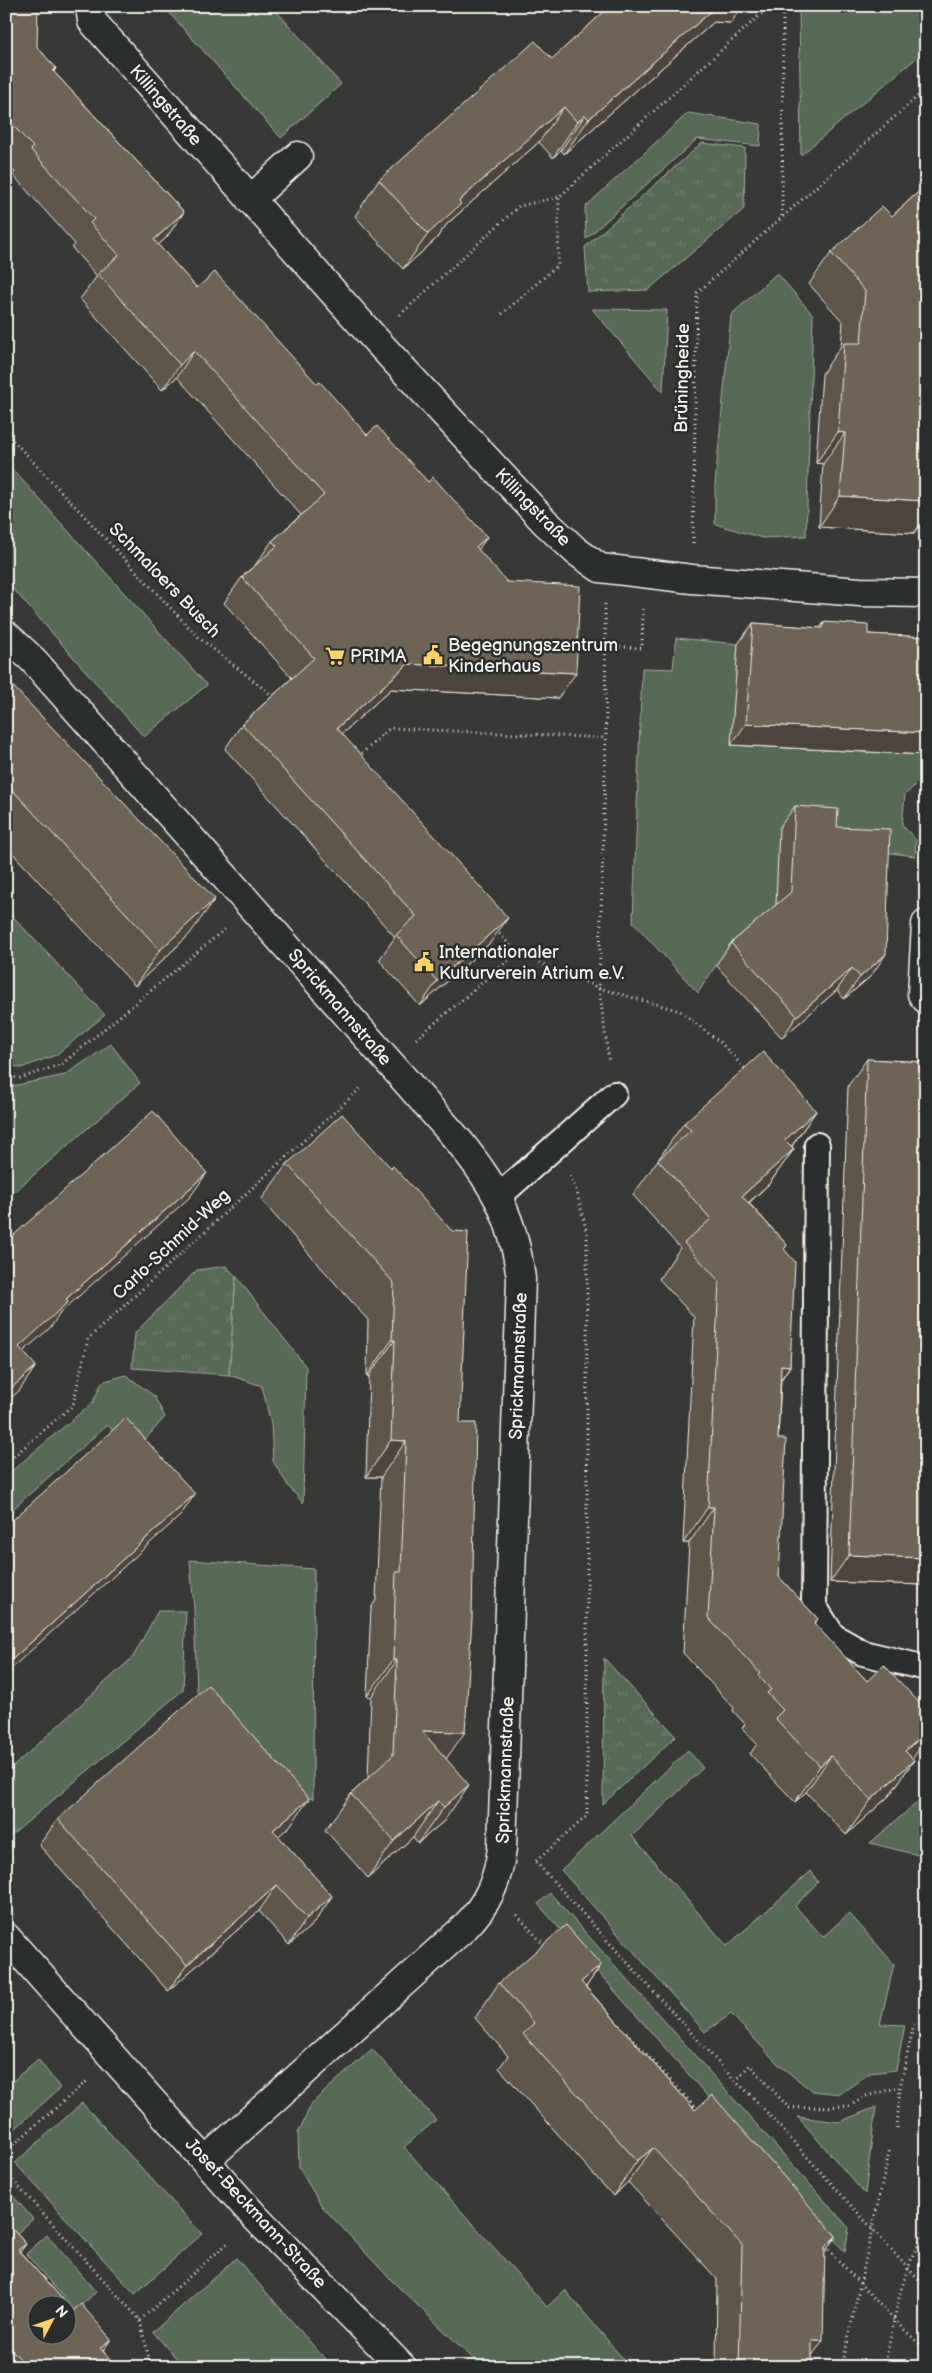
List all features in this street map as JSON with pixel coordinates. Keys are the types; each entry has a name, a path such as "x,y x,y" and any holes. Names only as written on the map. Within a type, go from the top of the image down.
{"street":[{"name":"Killingstraße","path":"90,6 92,20 374,338 545,522 576,551 600,568 692,579 860,592 926,593"},
{"path":"250,200 298,156"},
{"name":"Sprickmannstraße","path":"6,635 33,660 458,1140 498,1197 514,1234 520,1279 502,1848 493,1890 476,1916 464,1928 206,2160"},
{"path":"926,924 922,994 926,999"},
{"name":"Josef-Beckmann-Straße","path":"6,1937 256,2218 402,2367"}],"lane":[{"path":"498,1197 614,1094"},
{"path":"817,1145 814,1606 833,1636 863,1653 926,1668"}],"path":[{"path":"374,338 519,206 560,197 770,6"},
{"path":"782,216 783,6"},
{"name":"Brüningheide","path":"692,579 697,293 926,89"},
{"path":"502,314 558,265 560,197"},
{"name":"Schmaloers Busch","path":"6,434 197,636 280,701"},
{"path":"600,568 605,604 606,738 598,988 614,1094"},
{"path":"605,646 642,648 643,609"},
{"path":"355,759 390,728 606,738"},
{"path":"6,1073 18,1079 62,1064 251,905"},
{"path":"491,924 517,953 598,988 680,1011 721,1043 753,1077"},
{"name":"Carlo-Schmid-Weg","path":"6,1463 73,1405 88,1339 388,1063 517,953"},
{"path":"547,1948 493,1890 536,1861 587,1816 587,1234 577,1192 555,1146"},
{"path":"536,1861 926,2288"},
{"path":"897,2128 900,2088 914,2024"},
{"path":"622,2029 704,2116"},
{"path":"6,2151 114,2057"},
{"path":"735,2081 750,2065 789,2108 850,2106 866,2096 900,2088"},
{"path":"842,2367 890,2148"},
{"path":"6,2172 140,2320 151,2367"},
{"path":"140,2320 256,2218"},
{"path":"884,2367 900,2293 912,2257 926,2229"},
{"path":"820,2240 895,2321 926,2350"},
{"path":"799,2365 834,2367"}],"green space":[{"path":"169,6 272,6 341,84 281,138 166,9"},
{"path":"912,6 926,22 926,50 801,155 799,7"},
{"path":"688,113 761,124 760,146 697,139 586,239 585,207"},
{"path":"702,143 745,148 744,209 648,290 588,292 585,247"},
{"path":"777,273 813,315 806,536 762,538 715,524 715,485 731,315"},
{"path":"592,309 667,310 663,392"},
{"path":"6,462 207,685 144,737 6,581"},
{"path":"676,638 738,644 732,745 926,755 926,774 905,795 902,825 916,840 915,856 875,851 775,914 716,965 698,993 633,922 642,668 673,669"},
{"path":"6,909 105,1015 56,1055 21,1068 6,1064"},
{"path":"111,1044 140,1083 6,1199 6,1083 12,1086 65,1075"},
{"path":"226,1266 236,1276 229,1375 132,1368 135,1333 197,1270"},
{"path":"236,1276 306,1367 303,1503 289,1487 273,1461 271,1424 262,1386 229,1375"},
{"path":"126,1375 154,1396 165,1417 135,1451 107,1425 6,1515 6,1476 93,1402 102,1382"},
{"path":"190,1560 314,1569 313,1799 273,1786 197,1692"},
{"path":"158,1611 186,1611 183,1690 6,1840 6,1773 133,1657"},
{"path":"604,1658 676,1736 603,1804"},
{"path":"688,1750 703,1768 632,1836 727,1946 811,1871 818,1882 795,1906 823,1937 849,1913 894,1964 880,2024 905,2025 896,2070 870,2073 840,2094 812,2091 778,2064 731,2014 705,2032 561,1870"},
{"path":"926,1795 926,1857 870,1843"},
{"path":"550,1893 849,2228 845,2252 538,1904"},
{"path":"372,2049 436,2120 404,2147 547,2307 565,2290 630,2367 482,2367 390,2279 321,2205 299,2168 298,2133 312,2103"},
{"path":"38,2059 60,2088 6,2137 6,2087"},
{"path":"82,2103 202,2234 135,2294 15,2163"},
{"path":"876,2107 865,2194 798,2117 839,2122"},
{"path":"6,2188 33,2219 10,2240 6,2236"},
{"path":"47,2235 96,2292 78,2308 78,2296 62,2296 26,2254"},
{"path":"236,2258 332,2367 290,2367 284,2360 277,2367 184,2367 153,2332"}],"building":[{"path":"14,6 38,6 37,47 56,68 53,71 184,212 154,240 197,288 215,272 317,384 320,382 367,435 377,426 428,482 433,477 487,537 476,547 507,582 580,586 576,673 408,664 337,728 508,918 437,981 396,935 416,916 242,724 314,658 242,577 277,546 272,541 324,495 194,351 180,365 98,274 119,255 90,223 94,219 31,150 33,147 6,118 6,13"},
{"path":"610,6 717,6 589,119 585,115 577,122 564,107 459,201 461,204 428,234 379,180 535,41 552,59"},
{"path":"926,185 926,501 840,496 845,433 838,432 844,343 861,343 865,291 831,253 882,206 892,216"},
{"path":"824,622 868,625 868,634 926,637 926,733 746,724 753,623 823,628"},
{"path":"6,679 215,899 160,950 6,783"},
{"path":"795,806 838,809 837,827 890,829 886,954 860,977 852,968 797,1016 731,943 791,892"},
{"path":"763,1052 816,1111 785,1140 794,1149 742,1196 787,1245 784,1249 795,1262 790,1366 781,1365 778,1439 786,1439 779,1577 818,1619 814,1623 867,1681 884,1665 926,1710 926,1733 905,1751 914,1760 871,1800 831,1756 820,1766 775,1718 783,1710 767,1693 771,1690 758,1675 760,1673 708,1618 714,1507 708,1507 719,1281 684,1243 711,1219 658,1160 691,1130 684,1123"},
{"path":"867,1059 926,1062 926,1558 849,1555"},
{"path":"153,1111 207,1173 66,1299 68,1302 19,1347 36,1366 6,1393 6,1242"},
{"path":"342,1114 391,1168 393,1166 452,1231 468,1232 460,1423 476,1423 472,1618 465,1732 422,1731 469,1785 444,1807 438,1801 394,1841 351,1794 393,1755 397,1660 393,1660 396,1572 401,1572 406,1441 391,1440 395,1340 392,1340 394,1283 287,1164"},
{"path":"126,1418 195,1494 6,1665 6,1526"},
{"path":"208,1685 309,1799 273,1830 332,1896 307,1918 277,1885 187,1965 58,1819"},
{"path":"566,1925 601,1965 581,1982 695,2110 712,2095 836,2236 825,2247 823,2340 812,2340 812,2367 739,2367 742,2245 653,2148 637,2161 523,2034 534,2023 499,1983"},
{"path":"6,2222 26,2244 18,2250 59,2296 28,2296 28,2346 78,2346 78,2307 81,2304 111,2339 100,2348 117,2367 27,2367 6,2343"}],"place":[{"name":"Begegnungszentrum Kinderhaus","path":"433,655"},
{"name":"PRIMA","path":"335,656"},
{"name":"Internationaler Kulturverein Atrium e.V.","path":"424,962"}]}
